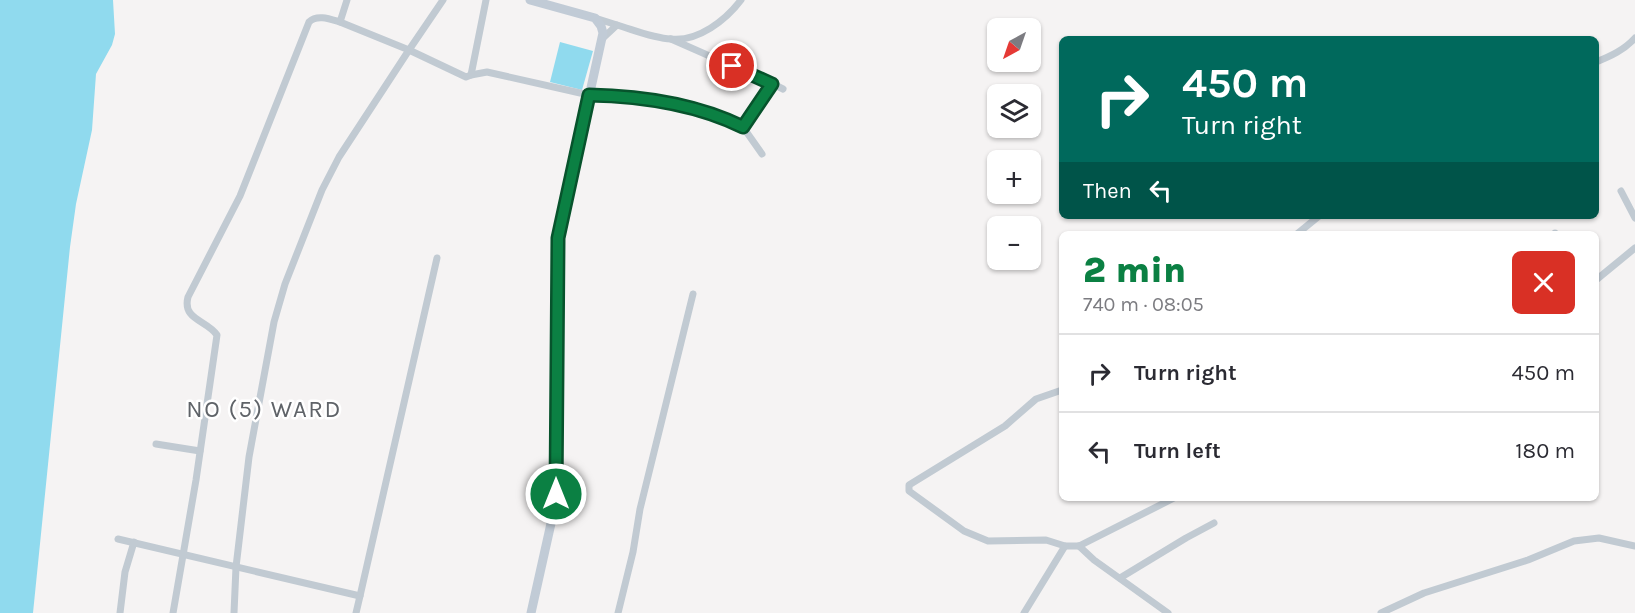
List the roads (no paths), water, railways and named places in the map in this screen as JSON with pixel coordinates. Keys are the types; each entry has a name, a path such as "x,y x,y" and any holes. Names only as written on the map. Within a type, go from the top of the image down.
{"street":[{"path":"340,22 346,0"},
{"path":"234,613 236,567 249,457 274,322 285,284 322,190 339,157 443,0"},
{"path":"471,75 486,0"},
{"path":"530,0 670,39 783,89"},
{"path":"670,39 683,39 723,21 741,0"},
{"path":"173,613 218,335 213,329 195,319 189,313 186,304 240,196 312,18 319,17 340,22 409,50 466,77 487,72 589,95 623,96 697,109 721,116 743,127 762,154"},
{"path":"531,613 556,494 558,238 603,38 601,26 595,18"},
{"path":"603,38 617,26"},
{"path":"1599,61 1629,45 1635,38"},
{"path":"743,127 772,84"},
{"path":"1621,191 1635,219"},
{"path":"1301,231 1315,219"},
{"path":"1599,278 1635,249"},
{"path":"356,613 437,258"},
{"path":"618,613 633,552 640,509 693,294"},
{"path":"1059,391 1036,399 1005,426 909,485 909,491 964,531 988,541 1047,540 1065,546 1079,546 1168,501"},
{"path":"156,444 200,451"},
{"path":"1120,578 1214,523"},
{"path":"1382,613 1424,593 1528,560 1574,541 1599,538 1635,546"},
{"path":"118,539 360,596"},
{"path":"120,613 126,572 134,542"},
{"path":"1024,613 1065,546"},
{"path":"1079,546 1094,560 1168,613"}],"water":[{"path":"0,0 113,0 115,34 112,45 96,74 92,130 76,204 33,613 0,613"},
{"path":"560,42 593,51 582,90 550,82"}],"district":[{"name":"NO (5) WARD","path":"264,409"}]}
